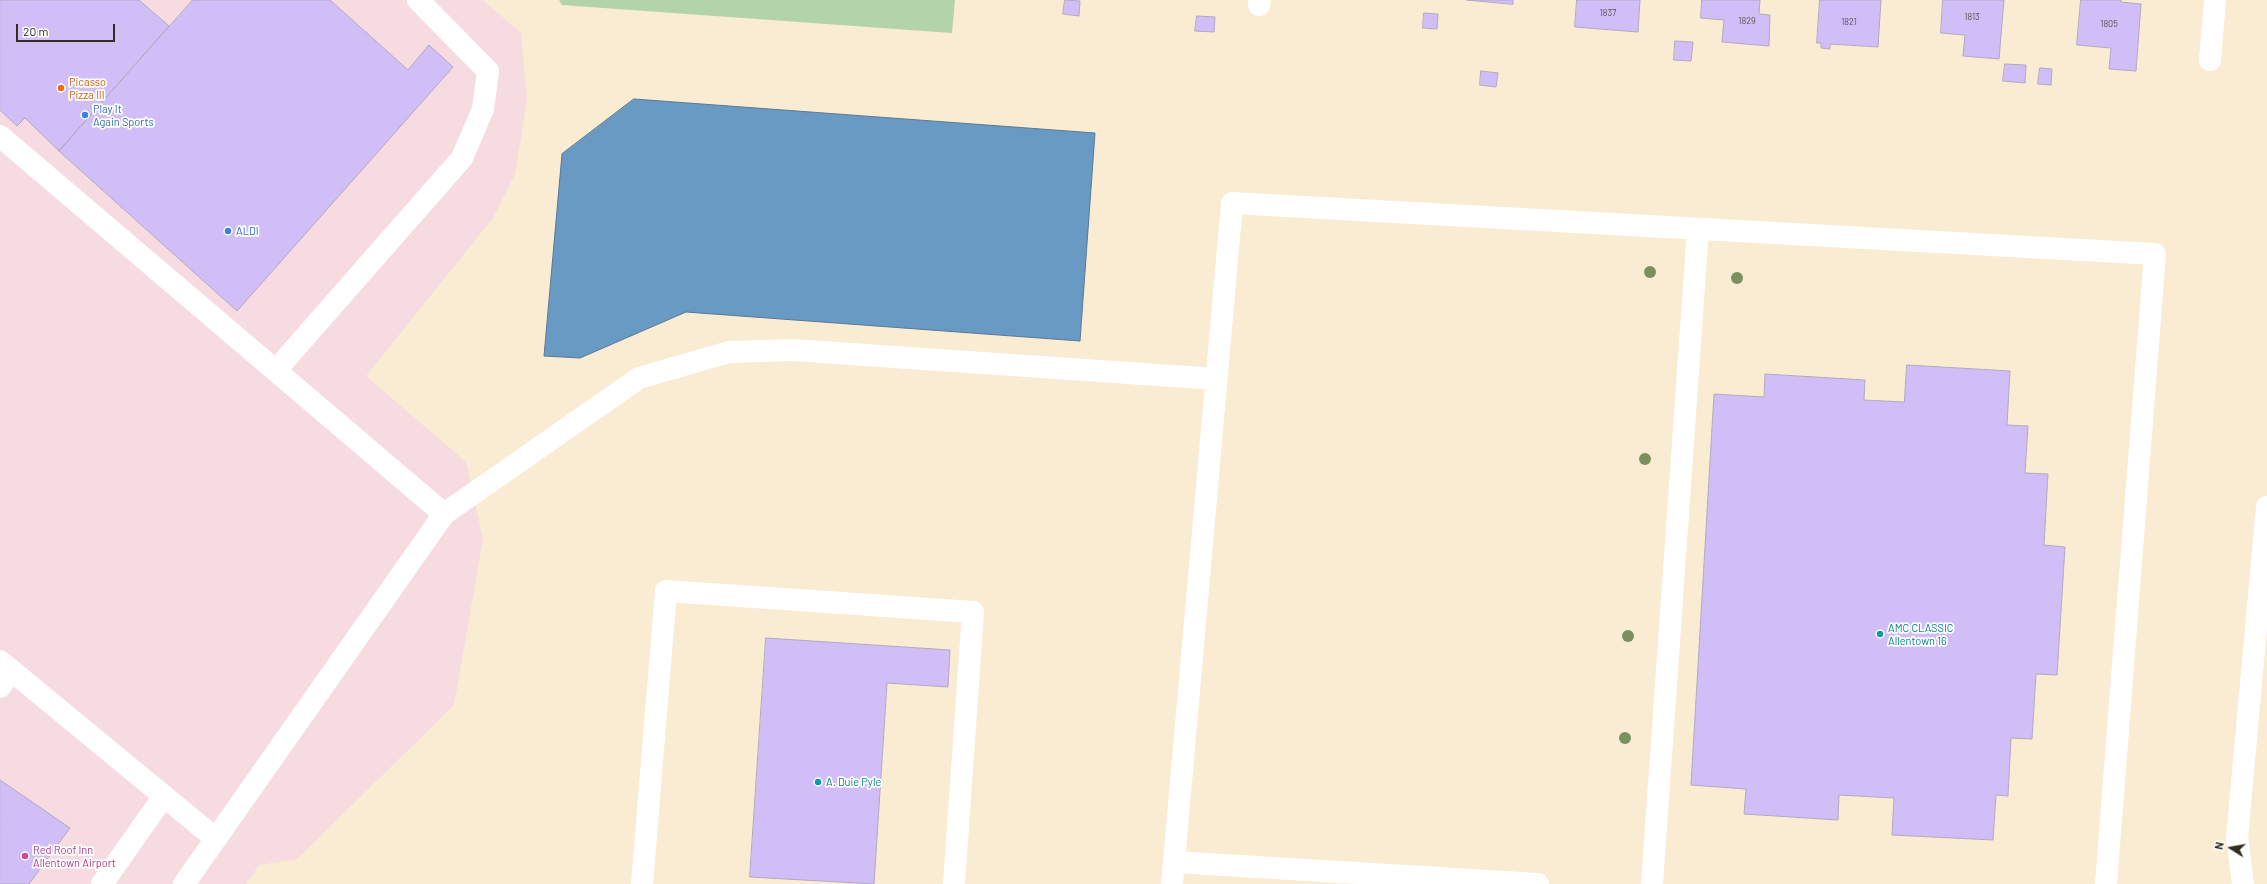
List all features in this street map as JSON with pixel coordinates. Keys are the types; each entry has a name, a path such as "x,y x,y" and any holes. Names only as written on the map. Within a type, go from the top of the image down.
{"street":[{"path":"276,370 462,158 483,109 488,71 418,0"},
{"path":"2210,60 2215,0"},
{"path":"0,136 444,514"},
{"path":"1172,884 1232,203 2155,254 2106,884"},
{"path":"1652,884 1698,229"},
{"path":"184,884 444,514 638,378 729,352 793,350 1216,379"},
{"path":"2243,884 2237,838 2267,507"},
{"path":"642,884 666,591 973,612 954,884"},
{"path":"4,673 164,796 216,839"},
{"path":"102,884 164,796"},
{"path":"1174,862 1538,884"}],"shaded area":[{"path":"0,0 483,0 521,33 527,100 515,174 493,218 366,376 466,462 483,539 454,705 297,859 259,865 246,884 0,884"}],"green space":[{"path":"559,0 955,0 952,33 562,5"}],"water":[{"path":"634,99 1095,133 1080,341 686,312 580,358 544,356 562,154"}],"building":[{"path":"0,0 139,0 169,26 59,151 25,118 17,126 0,110"},
{"name":"ALDI","path":"193,0 330,0 408,70 429,45 453,67 237,311 59,151"},
{"path":"1065,0 1080,1 1079,16 1063,14"},
{"path":"1467,0 1513,0 1513,4"},
{"path":"1577,0 1640,0 1638,32 1575,27"},
{"path":"1702,0 1760,0 1759,14 1770,15 1769,46 1722,42 1724,20 1701,18"},
{"path":"1820,0 1881,0 1878,47 1830,44 1830,49 1821,48 1821,43 1817,43"},
{"path":"1943,0 2004,0 1999,59 1963,56 1965,35 1941,33"},
{"path":"2081,0 2121,0 2121,2 2141,4 2136,71 2109,69 2111,48 2077,45"},
{"path":"1424,13 1438,14 1437,29 1423,28"},
{"path":"1197,16 1215,17 1214,32 1195,31"},
{"path":"1675,41 1693,42 1691,61 1674,60"},
{"path":"2005,64 2026,65 2025,83 2003,81"},
{"path":"2040,68 2052,69 2051,85 2038,84"},
{"path":"1481,71 1498,73 1496,87 1480,85"},
{"name":"AMC CLASSIC Allentown 16","path":"1907,365 2010,371 2007,425 2028,426 2025,473 2048,474 2044,545 2065,547 2057,675 2036,674 2032,739 2011,738 2008,796 1996,795 1993,840 1892,835 1894,798 1839,795 1838,820 1744,814 1746,789 1691,785 1714,394 1764,397 1765,374 1865,380 1864,400 1904,402"},
{"name":"A. Duie Pyle","path":"766,638 950,650 948,687 887,683 874,884 750,877"},
{"name":"Red Roof Inn Allentown Airport","path":"0,780 70,828 29,884 0,884"}],"place":[{"name":"Picasso Pizza III","path":"61,88"},
{"name":"Play It Again Sports","path":"85,115"},
{"name":"ALDI","path":"228,231"},
{"name":"AMC CLASSIC Allentown 16","path":"1880,634"},
{"name":"A. Duie Pyle","path":"818,782"},
{"name":"Red Roof Inn Allentown Airport","path":"25,856"}]}
